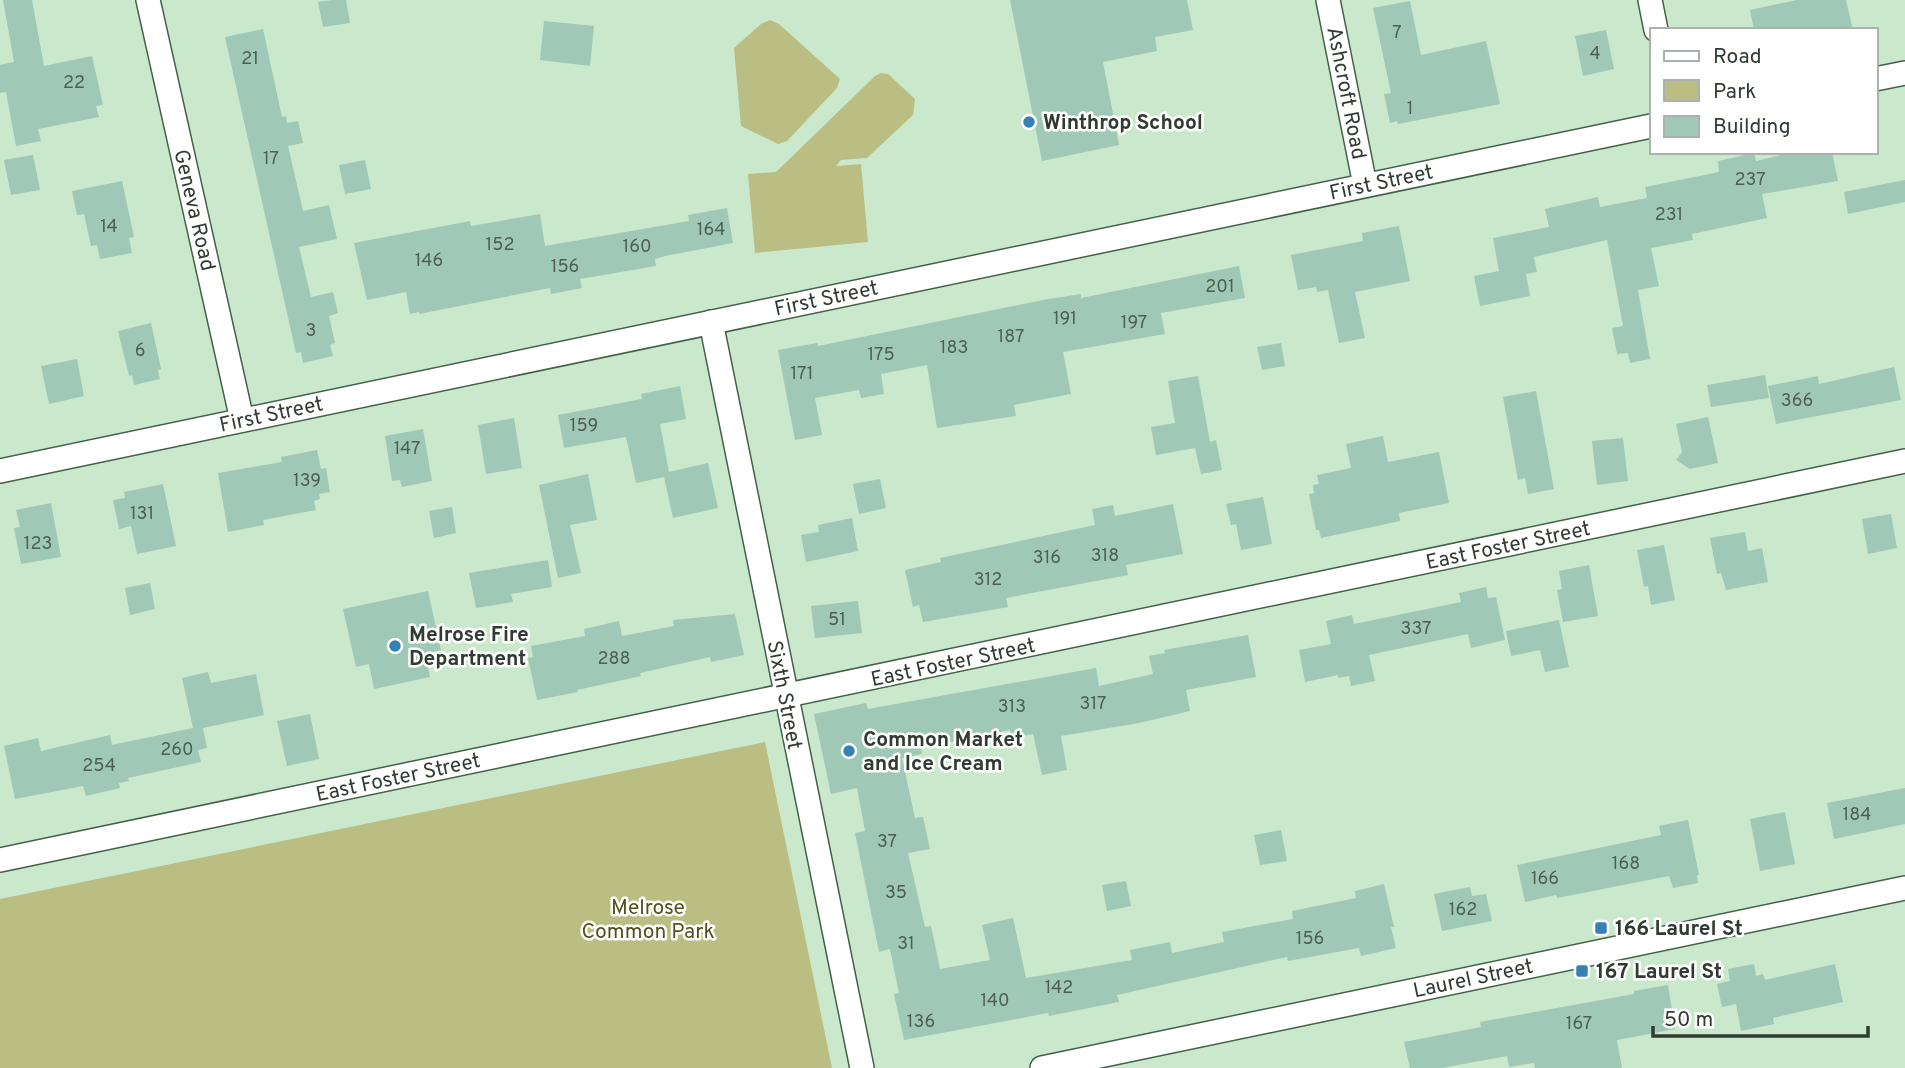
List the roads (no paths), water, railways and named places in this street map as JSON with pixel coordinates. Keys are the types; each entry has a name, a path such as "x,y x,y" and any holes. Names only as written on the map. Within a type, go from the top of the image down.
{"street":[{"name":"Geneva Road","path":"148,0 242,420"},
{"name":"Ashcroft Road","path":"1328,0 1365,186"},
{"path":"1650,0 1656,28"},
{"path":"1877,79 1905,73"},
{"name":"First Street","path":"0,471 1650,125"},
{"name":"Sixth Street","path":"710,323 862,1068"},
{"name":"East Foster Street","path":"0,860 1905,461"},
{"name":"Laurel Street","path":"1042,1068 1905,888"}],"place":[{"name":"Winthrop School","path":"1029,122"},
{"name":"Melrose Fire Department","path":"395,646"},
{"name":"Common Market and Ice Cream","path":"849,751"},
{"name":"166 Laurel St","path":"1601,928"},
{"name":"167 Laurel St","path":"1582,971"}],"park label":[{"name":"Melrose Common Park","path":"648,919"}]}
